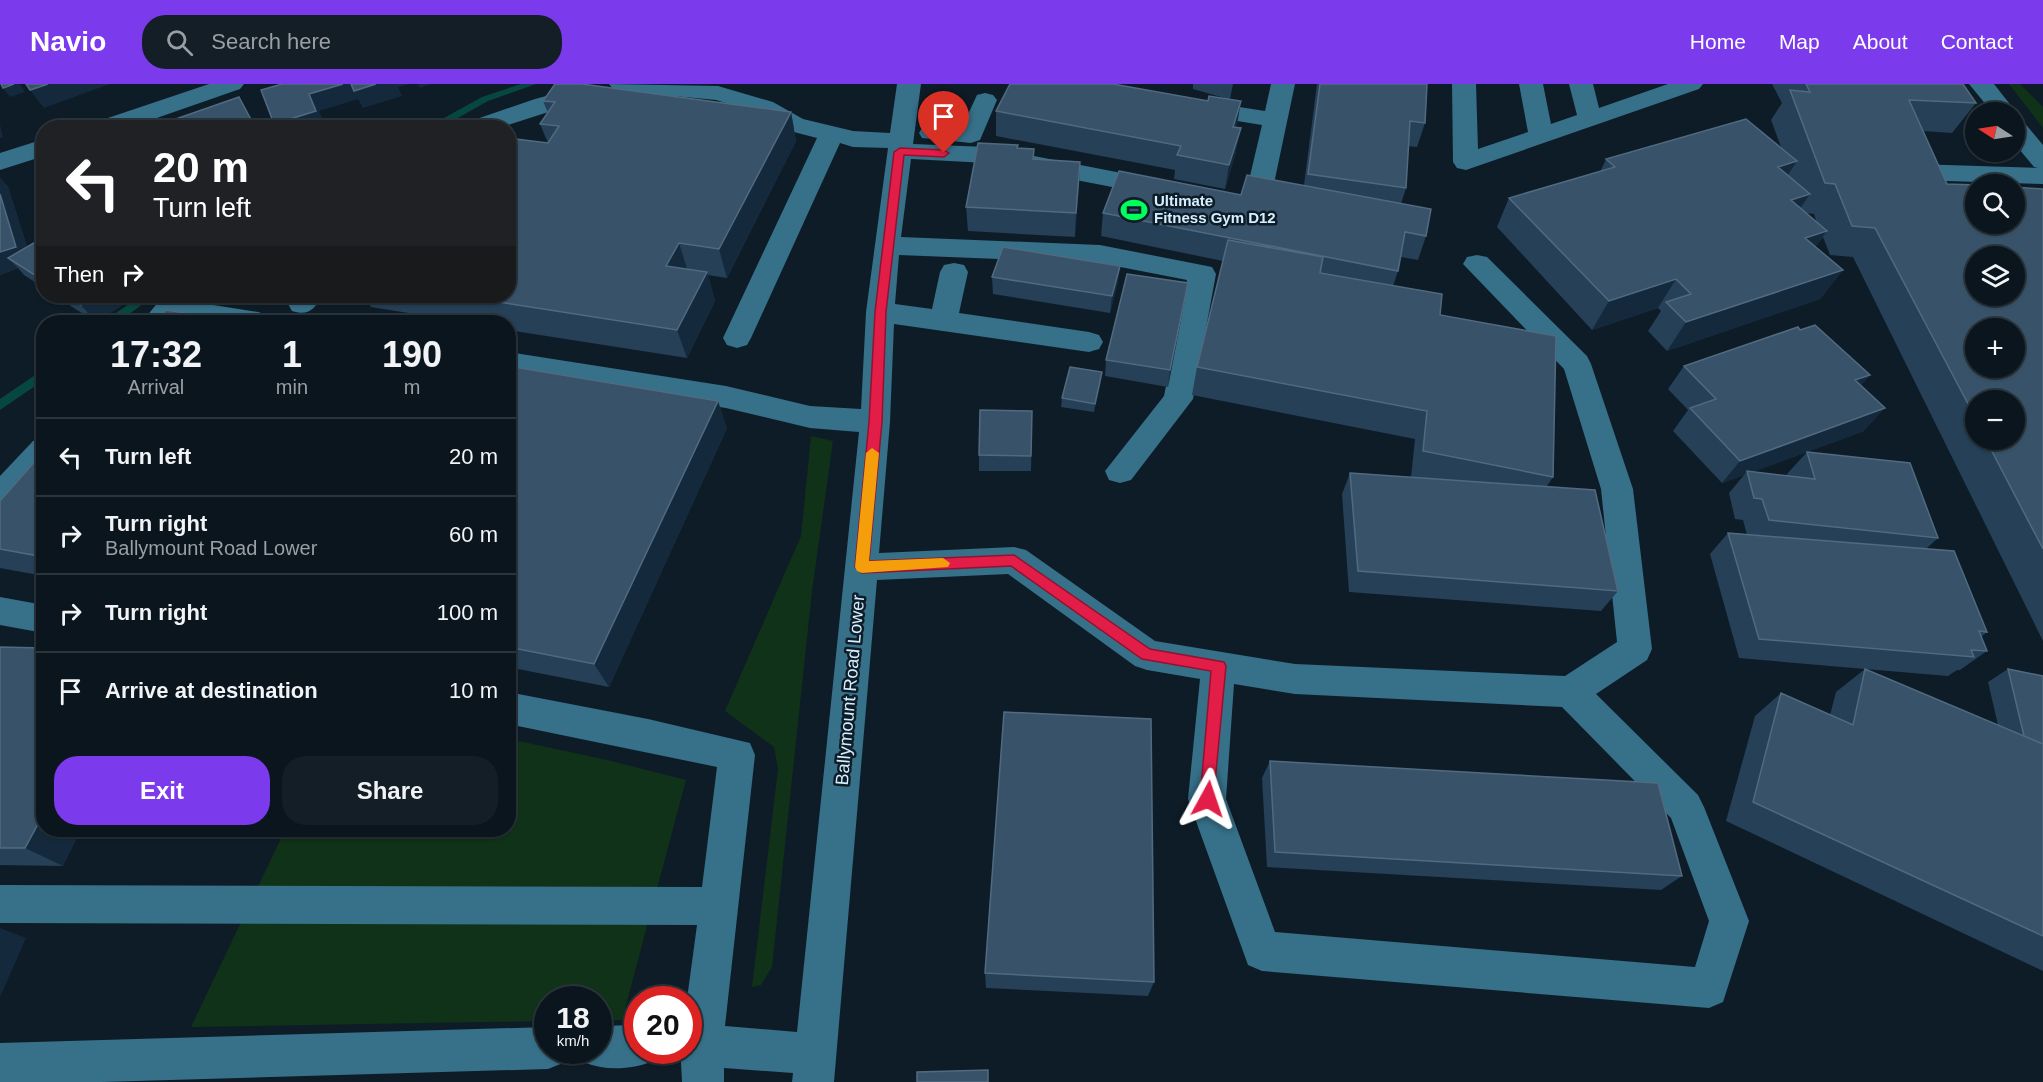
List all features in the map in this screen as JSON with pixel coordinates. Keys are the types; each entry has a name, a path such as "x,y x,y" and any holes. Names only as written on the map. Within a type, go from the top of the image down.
{"street":[{"path":"122,120 201,89 232,84"},
{"path":"497,120 543,104 619,84 718,93 764,107 795,125 853,139 901,141 1181,192"},
{"name":"Ballymount Road Lower","path":"814,1068 875,422 880,312 909,84"},
{"path":"1259,193 1283,84"},
{"path":"1464,84 1466,162 1590,119 1634,93 1690,84"},
{"path":"1531,84 1541,136"},
{"path":"1581,84 1590,119"},
{"path":"1981,84 1996,102"},
{"path":"901,141 971,135 985,100"},
{"path":"1169,103 1275,120"},
{"path":"737,338 832,134"},
{"path":"2025,139 2043,161"},
{"path":"0,162 36,150"},
{"path":"1915,172 2043,176"},
{"path":"887,245 1101,254 1202,274 1178,399 1120,471"},
{"path":"862,567 1014,560 1147,655 1294,679 1570,692 1635,649 1617,489 1577,364 1477,264"},
{"path":"944,320 954,272"},
{"path":"162,315 169,308 214,315"},
{"path":"880,312 1089,342"},
{"path":"516,364 726,397 810,417 875,422"},
{"path":"0,497 36,458"},
{"path":"0,611 36,618"},
{"path":"1218,666 1208,799 1262,951 1709,988 1729,921 1685,807 1570,692"},
{"path":"516,710 736,755 702,1028"},
{"path":"0,904 719,906"},
{"path":"0,1064 534,1048"},
{"path":"702,1057 814,1068"}],"green space":[{"path":"2009,84 2020,84 2043,107 2043,128 2025,102"},
{"path":"811,436 833,441 812,591 772,967 761,985 752,987 778,769 774,747 725,711 801,536"},
{"path":"516,740 686,780 631,986 624,986 622,1020 612,1020 612,986 534,986 534,1021 191,1027 282,837 516,837"}],"building":[{"path":"1,84 14,84 3,88"},
{"path":"26,84 48,84 30,90"},
{"path":"282,84 343,84 309,94 316,111 287,120 272,120 261,90"},
{"path":"351,84 376,84 354,91"},
{"path":"555,84 582,84 791,112 719,249 679,243 666,266 707,272 677,330 505,303 516,303 516,139 548,143 559,126 540,124 555,102 543,101"},
{"path":"1010,84 1113,84 1208,101 1209,96 1241,101 1233,127 1241,128 1229,165 1177,155 1181,146 996,111"},
{"path":"1320,84 1427,84 1425,123 1410,121 1406,188 1308,174"},
{"path":"1806,84 1963,84 1975,102 1909,100 1947,184 1965,185 1965,234 2025,234 2025,188 2043,189 2043,549 1991,450 2025,450 2025,390 1965,390 1965,398 1875,228 1852,226 1835,184 1825,183 1790,90 1810,92"},
{"path":"239,97 251,120 173,120"},
{"path":"1746,119 1797,161 1778,167 1810,194 1791,200 1827,231 1805,238 1843,270 1686,322 1666,302 1691,294 1676,279 1609,301 1509,198 1615,167 1606,159"},
{"path":"978,143 1018,145 1017,148 1034,149 1033,159 1080,162 1076,213 966,207"},
{"path":"1119,171 1241,195 1247,175 1431,209 1426,236 1405,232 1398,271 1103,213"},
{"path":"0,194 16,247 0,252"},
{"path":"1228,240 1323,257 1320,273 1442,294 1440,315 1556,336 1553,477 1423,451 1427,411 1197,367"},
{"path":"36,242 36,276 8,258"},
{"path":"1003,247 1120,266 1112,296 992,277"},
{"path":"1127,274 1188,283 1170,370 1106,360"},
{"path":"166,310 198,315 161,315"},
{"path":"1815,325 1870,375 1855,380 1885,408 1740,461 1690,408 1716,399 1684,366 1798,327 1800,330"},
{"path":"516,367 718,401 594,664 516,649"},
{"path":"1070,367 1102,372 1095,404 1062,398"},
{"path":"980,410 1032,411 1031,456 979,455"},
{"path":"1807,452 1910,463 1938,538 1769,520 1762,499 1754,498 1747,471 1815,479"},
{"path":"36,460 36,556 0,549 0,501"},
{"path":"1350,473 1595,490 1618,591 1358,571"},
{"path":"1728,533 1954,551 1987,632 1979,631 1987,651 1971,650 1974,657 1759,639"},
{"path":"0,647 36,648 36,828 25,848 0,848"},
{"path":"1865,669 2043,744 2043,936 1753,802 1781,693 1853,725"},
{"path":"2008,669 2043,676 2043,744 2024,736"},
{"path":"1004,712 1151,719 1154,982 985,973"},
{"path":"1270,761 1658,783 1682,876 1275,852"},
{"path":"988,1070 988,1082 917,1082 917,1072"}],"waterway":[{"path":"446,120 485,99 531,84"},
{"path":"121,315 138,303"},
{"path":"0,405 36,379"}],"slow traffic":[{"path":"872,453 862,567 943,563"}],"place":[{"name":"Ultimate Fitness Gym D12","path":"1134,210"}],"route":[{"path":"944,153 900,152 880,312 875,422 862,567 1014,560 1147,655 1218,666 1208,799"}]}
